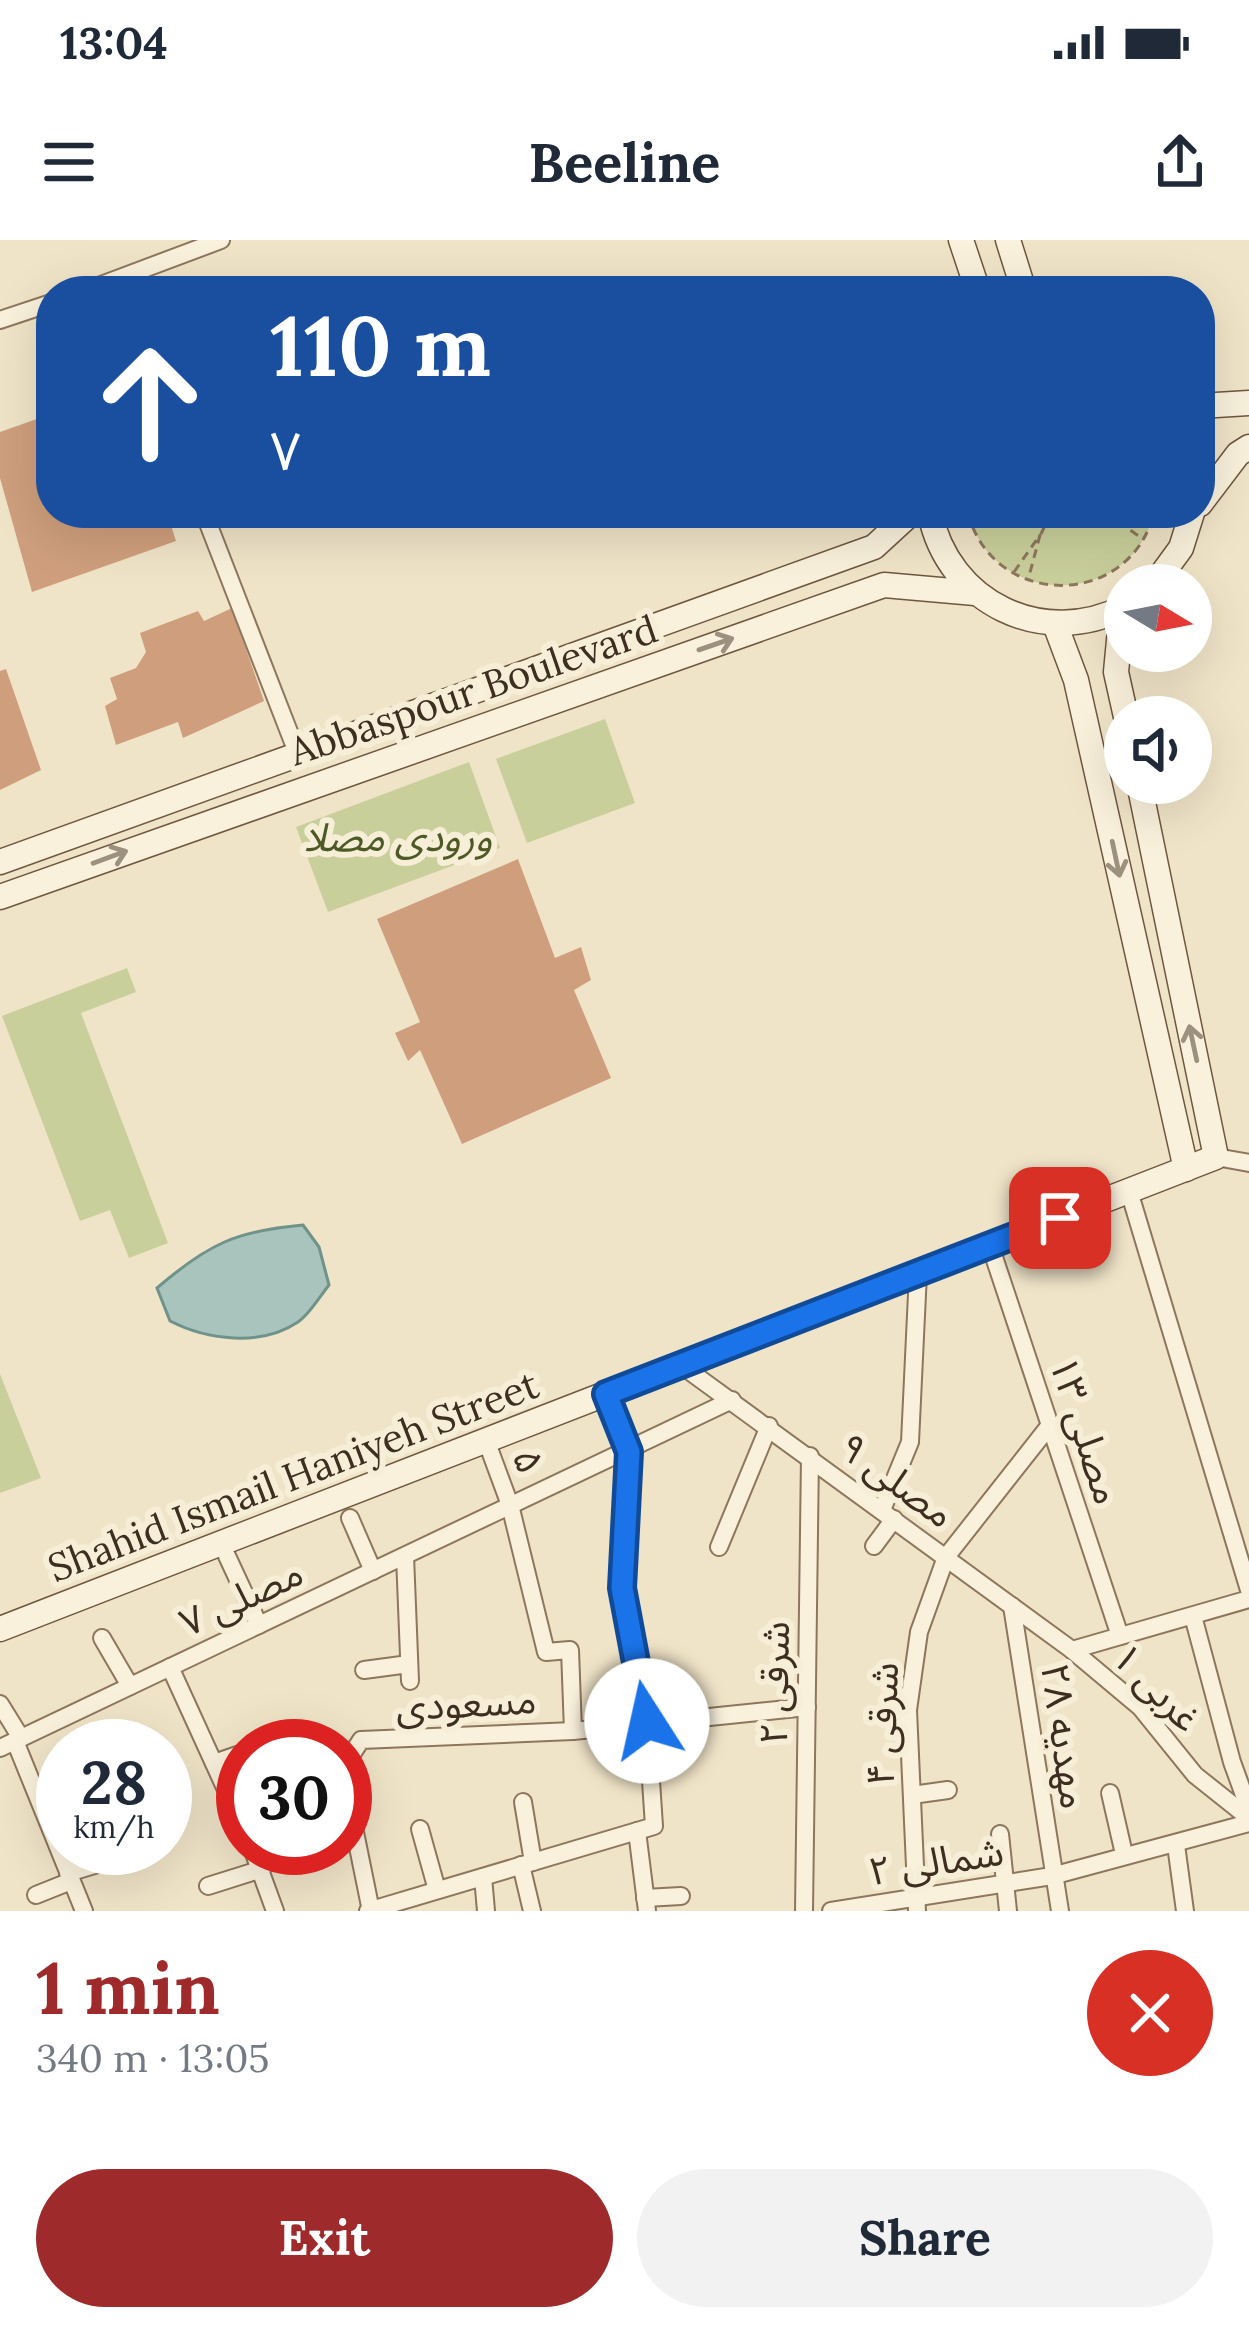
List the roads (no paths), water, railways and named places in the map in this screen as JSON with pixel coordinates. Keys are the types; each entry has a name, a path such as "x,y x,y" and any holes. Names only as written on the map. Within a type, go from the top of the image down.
{"main road":[{"path":"962,240 973,276"},
{"path":"1008,240 1019,276"},
{"path":"1215,405 1249,403"},
{"path":"1215,484 1249,447"},
{"name":"Abbaspour Boulevard","path":"0,862 874,547 895,528"},
{"path":"936,528 943,552 975,593 1004,612 1054,624 1104,615"},
{"path":"1169,564 1187,528"},
{"name":"Abbaspour Boulevard","path":"0,897 884,585 975,593"},
{"path":"1054,624 1076,680 1186,1169"},
{"path":"218,783 228,814"},
{"path":"1143,804 1216,1157"},
{"name":"Shahid Ismail Haniyeh Street","path":"0,1628 1216,1157"}],"street":[{"path":"156,240 161,262"},
{"path":"135,276 221,240"},
{"path":"0,320 36,308"},
{"path":"210,528 298,754"},
{"path":"1216,1157 1249,1163"},
{"path":"1130,1191 1249,1590"},
{"name":"مصلی ۱۳","path":"990,1245 1120,1636"},
{"path":"874,1546 910,1442 918,1273"},
{"name":"مصلی ۹","path":"681,1365 1072,1650"},
{"path":"606,1394 629,1452 622,1588 647,1721 646,1904 681,1896"},
{"name":"مصلی ۷","path":"12,1742 732,1400"},
{"name":"۴ شرقی","path":"917,1904 908,1710 920,1632 946,1557 1050,1425"},
{"path":"719,1547 769,1426"},
{"name":"۵","path":"486,1440 510,1505 546,1652 570,1650 574,1731"},
{"name":"۲ شرقی","path":"804,1911 810,1456"},
{"path":"350,1518 373,1570"},
{"path":"227,1556 259,1625"},
{"path":"364,1670 410,1673 405,1556"},
{"path":"1072,1650 1249,1599"},
{"name":"مهدیه ۲۸","path":"1012,1606 1060,1911"},
{"path":"1193,1616 1248,1809"},
{"path":"102,1637 130,1686"},
{"name":"۱ غربی","path":"1072,1650 1140,1707 1195,1774 1248,1809"},
{"path":"170,1667 216,1766"},
{"path":"0,1704 84,1911"},
{"name":"مسعودی","path":"372,1740 574,1731 807,1707"},
{"path":"911,1795 948,1790"},
{"path":"1110,1793 1124,1854"},
{"path":"524,1802 532,1911"},
{"name":"۲ شمالی","path":"831,1911 917,1904 1052,1876 1124,1854 1176,1845 1248,1809"},
{"path":"420,1828 437,1890"},
{"path":"363,1875 370,1911 645,1828"},
{"path":"1000,1834 1008,1911"},
{"path":"1176,1845 1185,1911"},
{"path":"36,1894 75,1875"},
{"path":"208,1886 243,1875"},
{"path":"264,1875 275,1911"},
{"path":"483,1876 486,1911"}],"water":[{"path":"303,1225 319,1247 329,1285 298,1322 268,1335 234,1338 200,1333 170,1321 157,1288 192,1260 241,1236"}],"park label":[{"name":"ورودی مصلا","path":"398,837"}]}
